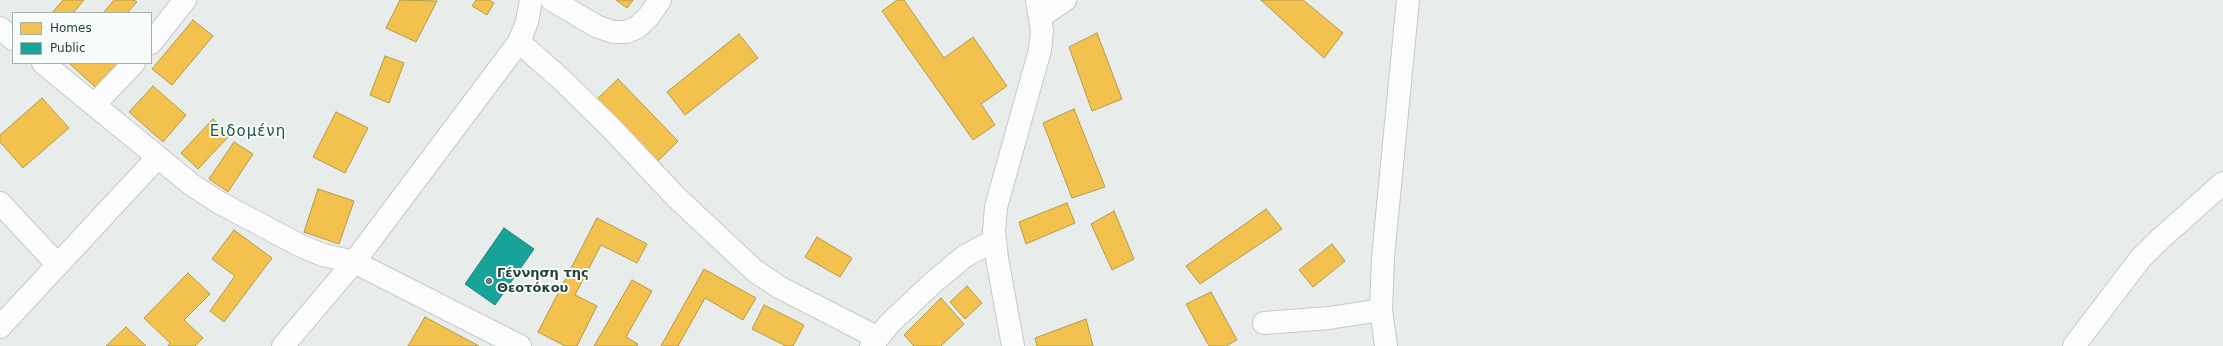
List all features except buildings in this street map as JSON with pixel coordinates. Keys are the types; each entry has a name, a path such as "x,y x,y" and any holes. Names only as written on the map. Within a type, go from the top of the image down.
{"street":[{"path":"152,42 185,0"},
{"path":"283,346 354,262 519,42 528,22 530,0"},
{"path":"552,0 596,26 613,32 626,32 638,27 649,16 660,0"},
{"path":"1012,346 995,240 996,207 1040,50 1042,30 1039,8 1065,0"},
{"path":"1386,346 1381,310 1383,257 1408,0"},
{"path":"0,28 12,38"},
{"path":"519,42 562,80 610,127 676,197 755,272 874,342 929,286 964,256 995,240"},
{"path":"44,64 192,185 265,228 323,255 354,262 520,346"},
{"path":"94,105 133,64"},
{"path":"0,327 56,264 158,156"},
{"path":"2074,346 2140,259 2223,183"},
{"path":"0,203 56,264"},
{"path":"1264,323 1329,318 1381,310"}],"place":[{"name":"Γέννηση της Θεοτόκου","path":"489,281"}],"district":[{"name":"Ειδομένη","path":"248,132"}]}
